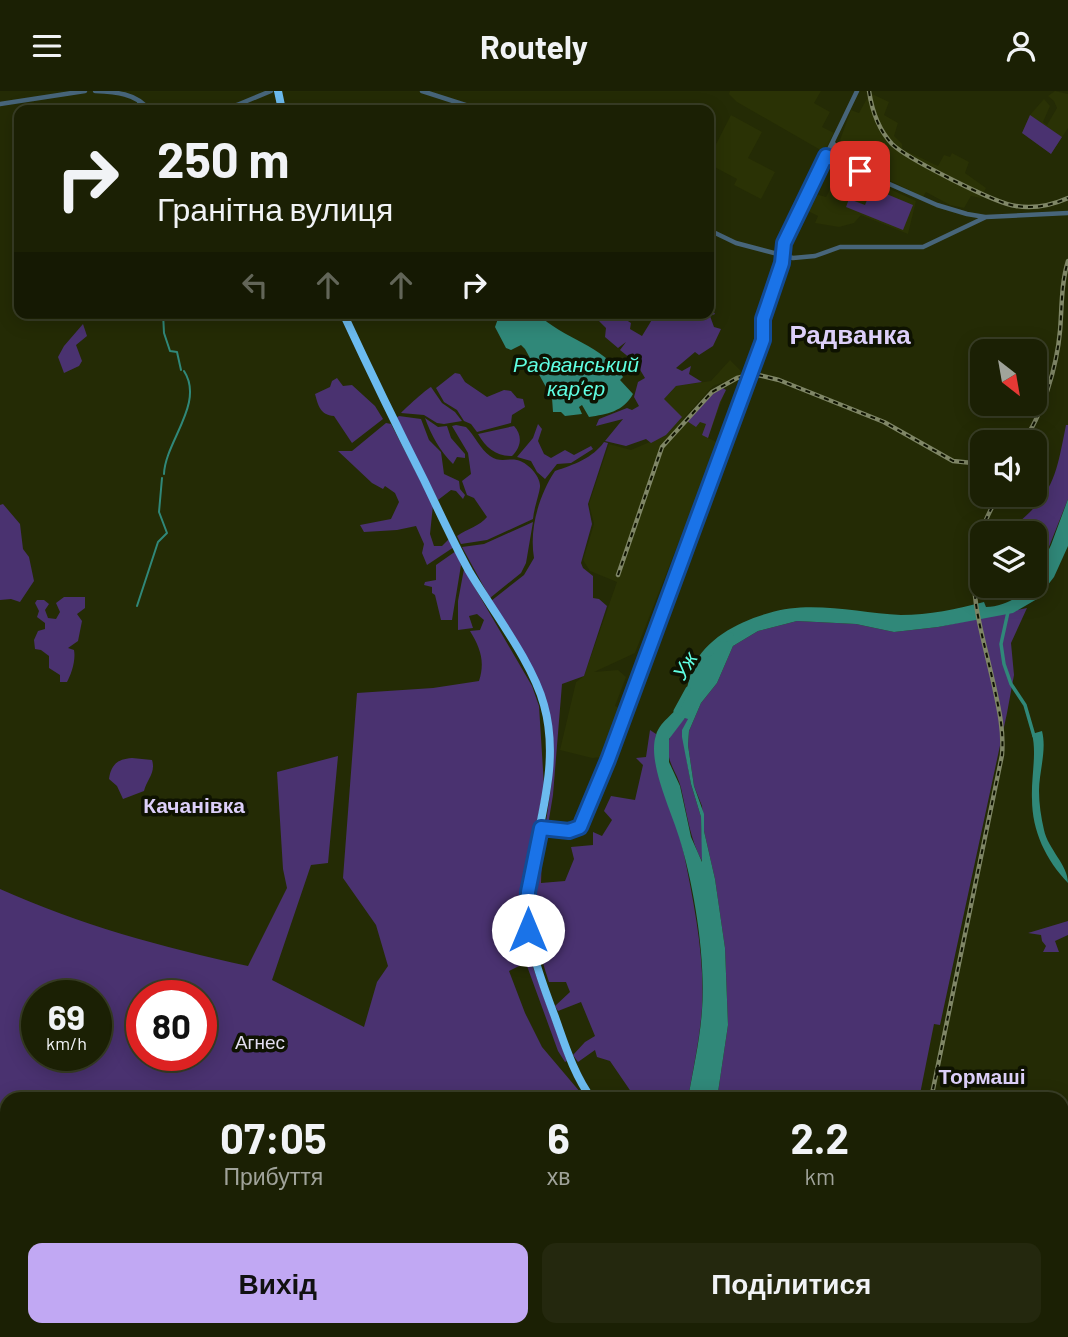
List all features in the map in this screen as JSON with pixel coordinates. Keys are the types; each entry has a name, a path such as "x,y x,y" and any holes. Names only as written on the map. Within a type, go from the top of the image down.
{"highway":[{"path":"346,319 464,561 541,695 548,721 548,791 528,892 528,930 533,954 564,1043 589,1092"}],"street":[{"path":"0,104 85,91"},
{"path":"95,91 134,97 145,105"},
{"path":"237,105 271,91"},
{"path":"422,91 468,105"},
{"path":"541,828 569,831 580,827 624,720 650,642 763,340 763,319 782,263 784,243 857,91"},
{"path":"834,139 834,151 840,162"},
{"path":"826,156 937,205 967,214 999,217 1068,212"},
{"path":"714,232 736,243 782,256 811,257 840,247 920,248 986,217"}],"shaded area":[{"path":"730,91 821,91 814,103 830,112 822,127 834,133 824,152 737,102 729,94"},
{"path":"1055,91 1068,94 1068,128 1051,154 1022,133 1030,115 1044,99 1050,106 1043,122 1047,125 1057,108 1048,96"},
{"path":"870,93 889,102 884,115 898,123 894,136 902,144 902,149 938,166 944,155 950,157 952,153 969,162 965,173 986,188 981,198 971,196 964,208 950,205 926,192 923,197 879,175 881,168 840,140 851,110 859,113"},
{"path":"731,115 762,132 748,158 775,172 761,199 734,185 737,179 714,167 714,148"},
{"path":"866,178 916,201 908,234 861,215 854,223 839,227 815,223 818,216 804,209 812,193 826,197 835,179 856,191"},
{"path":"730,360 744,374 713,386 683,419 686,421 720,386 726,389 708,438 719,443 683,540 680,539 635,653 594,672 618,670 626,677 615,706 624,710 618,718 605,757 592,758 560,750 576,682 584,676 617,582 590,571 583,560 594,524 589,504 609,444 631,450 666,435 663,400 676,386 711,381"}],"green space":[{"path":"1030,115 1062,137 1051,154 1022,133"},
{"path":"872,188 913,205 903,230 846,207 849,199 865,205"},
{"path":"599,319 625,319 631,323 630,329 642,336 652,319 711,319 714,327 721,329 713,346 699,355 695,352 676,368 682,371 691,366 689,374 702,382 676,386 664,399 682,417 666,435 651,443 646,439 626,446 605,441 623,419 596,426 599,419 639,406 634,397 638,382 645,378 636,363 620,350 626,342 618,348 605,337 606,328"},
{"path":"83,324 87,336 76,345 82,361 79,366 64,373 58,357"},
{"path":"455,373 460,374 465,382 487,397 504,390 511,391 517,398 523,399 525,407 512,415 511,423 477,432 471,424 464,421 457,410 444,402 436,388"},
{"path":"337,378 343,386 352,385 375,406 383,419 352,443 334,416 320,409 315,394 330,387 332,381"},
{"path":"720,386 726,390 708,438 702,435 706,424 700,422 696,427 687,421"},
{"path":"431,387 442,403 462,421 444,424 424,415 401,413"},
{"path":"399,416 421,419 429,440 441,452 444,474 459,481 460,489 465,495 463,499 456,491 451,490 438,500 396,418"},
{"path":"425,418 438,427 447,426 451,438 465,454 465,458 457,457 453,464 436,443"},
{"path":"386,423 391,424 433,505 430,534 434,546 442,546 450,538 454,547 427,565 422,553 424,544 416,526 364,532 360,525 391,519 399,502 395,493 385,486 383,489 372,483 338,451 352,451"},
{"path":"538,424 542,429 538,441 544,454 551,458 565,450 574,455 591,446 593,449 571,463 557,464 545,479 531,461 517,457 533,438"},
{"path":"1068,425 1068,499 1047,552 1047,521 1020,521 1035,507 1047,507 1047,490"},
{"path":"452,426 466,427 490,456 521,461 533,470 540,487 533,519 487,540 461,544 457,536 487,517 474,498 467,495 462,481 471,474 468,453"},
{"path":"514,426 520,441 512,456 501,455 492,450 478,434"},
{"path":"604,442 608,443 588,504 592,524 581,563 593,576 593,598 599,599 607,606 584,676 562,684 548,825 546,822 552,780 550,715 491,601 524,575 534,558 534,524 544,491 555,471 588,457"},
{"path":"3,504 20,524 23,549 29,557 34,581 20,602 0,600 0,505"},
{"path":"533,522 526,563 521,573 490,598 462,547 484,544"},
{"path":"456,551 461,565 452,620 441,620 432,587 424,585 425,582 436,580 436,565"},
{"name":"Агнес","path":"464,569 532,686 539,706 544,786 522,898 524,925 530,959 567,1061 565,1062 558,1051 527,966 521,965 509,971 542,1047 580,1092 0,1092 0,889 60,914 122,934 248,966 287,888 283,869 277,772 338,756 328,863 311,865 272,980 364,1027 377,982 388,966 376,925 343,878 357,693 433,688 479,681 481,656 470,631 480,630 484,620 477,614 469,616 473,628 458,630 458,601"},
{"path":"64,597 85,597 85,608 77,614 82,621 78,641 68,648 74,650 72,672 67,682 60,682 60,675 49,668 49,656 35,649 34,640 38,631 45,629 45,623 37,617 39,611 35,603 37,600 44,600 49,604 45,610 48,618 56,619 60,612 56,603"},
{"path":"1027,608 1011,643 1014,675 1007,713 940,1025 934,1024 920,1092 718,1092 728,1025 725,948 702,806 694,786 688,745 689,731 701,703 717,683 733,646 758,631 797,621 856,624 894,632 938,627"},
{"path":"685,718 688,718 686,756 701,817 703,863 692,836 679,781 668,754 670,737"},
{"path":"650,730 656,734 661,779 684,854 695,911 700,950 702,1008 689,1092 631,1092 610,1061 597,1057 595,1050 578,1062 573,1055 595,1036 581,1002 558,1011 555,1006 570,992 566,982 549,982 536,928 534,893 543,838 548,836 542,856 541,883 565,881 574,859 571,847 593,845 593,832 602,836 612,820 604,811 611,796 635,800 643,765 636,758 646,757"},
{"path":"132,758 152,760 153,769 144,791 123,799 117,786 109,779 110,774 119,761"},
{"path":"1068,921 1068,935 1055,941 1059,952 1043,952 1046,946 1041,935 1028,933"}],"water":[{"name":"Радванський карʼєр","path":"498,319 544,319 605,357 615,366 623,377 620,380 633,394 624,405 602,415 589,417 582,405 579,407 582,414 565,416 561,412 553,412 552,398 525,349 521,345 511,350 506,348 495,327"},
{"path":"1068,499 1068,546 1047,586 1047,553"},
{"path":"1015,598 1038,598 1013,613 894,632 856,624 797,621 758,631 733,646 717,683 701,703 689,731 688,745 694,786 704,814 704,831 715,879 725,948 728,1025 718,1092 689,1092 702,1010 698,922 679,837 657,772 654,746 661,725 682,702 699,657 706,647 725,632 758,616 785,609 818,607 911,615 984,602 986,607 1004,604","holes":["685,718 688,719 682,730 691,784 701,817 702,862 691,837 680,786 669,762 669,739"]},
{"path":"1042,731 1044,746 1039,791 1041,815 1046,837 1065,870 1068,883 1047,855 1038,834 1033,811 1032,734"}],"waterway":[{"path":"163,319 164,333 170,351 177,352 181,370"},
{"path":"164,474 170,449 190,396 184,371"},
{"path":"137,606 158,542 167,533 159,512 162,478"},
{"path":"1008,612 1001,644 1004,664 1011,684 1025,705 1034,736"},
{"name":"Уж","path":"709,654 731,635"},
{"name":"Уж","path":"676,711 688,689"}],"railway":[{"path":"869,91 876,119 887,138 901,151 932,169 990,197 1016,206 1043,206 1068,198"},
{"path":"1031,430 1052,374 1068,261"},
{"path":"618,575 662,447 712,392 737,378 754,374 779,380 884,422 953,461 970,463"},
{"path":"932,1092 1002,755 999,712 974,589 978,544 993,507"}],"district":[{"name":"Радванка","path":"850,333"},
{"name":"Качанівка","path":"194,804"},
{"name":"Тормаші","path":"982,1075"}],"route":[{"path":"528,930 528,892 541,828 575,831 580,827 608,760 763,340 763,319 782,263 784,243 826,156 860,171"}]}
